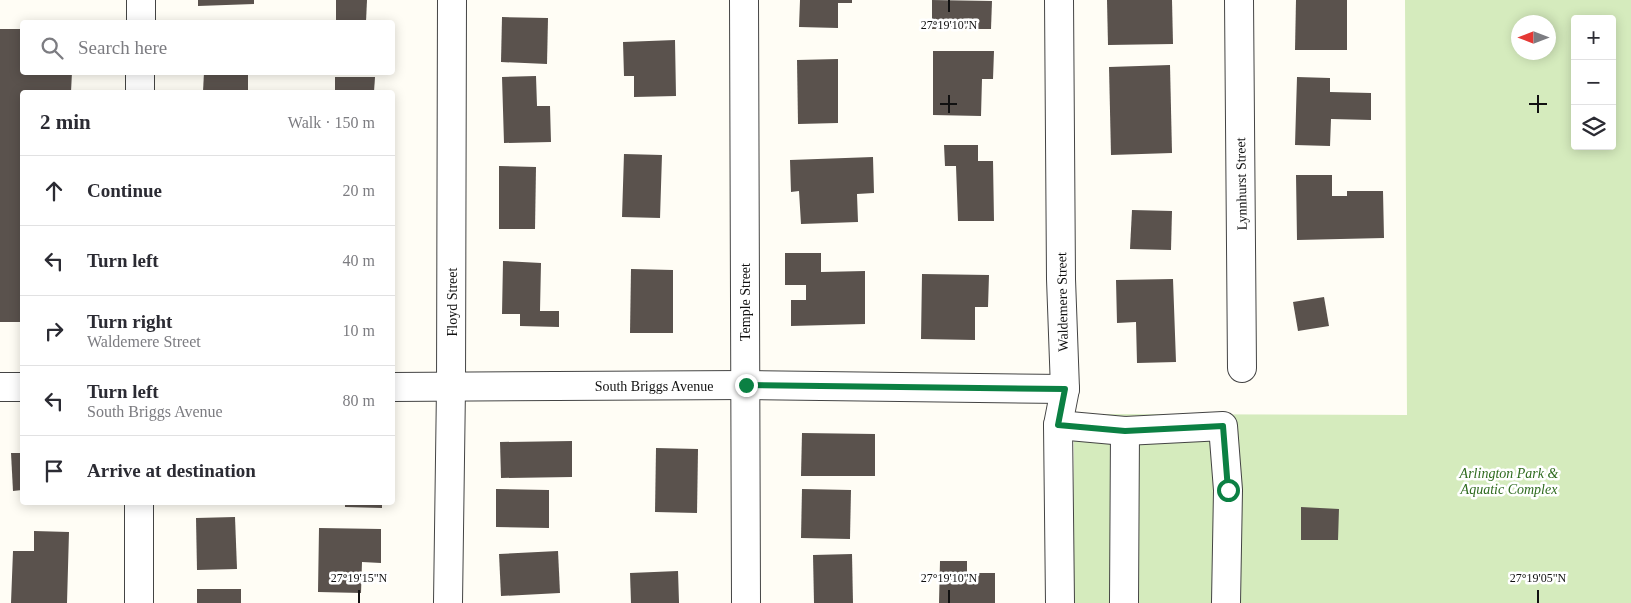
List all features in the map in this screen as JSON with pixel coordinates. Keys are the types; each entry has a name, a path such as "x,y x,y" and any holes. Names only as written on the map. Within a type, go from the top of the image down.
{"street":[{"path":"141,0 141,20"},
{"name":"Floyd Street","path":"448,603 452,387 452,0"},
{"name":"Temple Street","path":"744,0 746,603"},
{"name":"Waldemere Street","path":"1059,0 1061,279 1065,389 1058,425 1060,603"},
{"name":"Lynnhurst Street","path":"1239,0 1242,368"},
{"path":"140,75 140,90"},
{"name":"South Briggs Avenue","path":"395,387 746,385 1065,389"},
{"path":"0,387 20,387"},
{"path":"1058,425 1125,431 1223,426 1228,490 1226,603"},
{"path":"1124,603 1125,431"},
{"path":"139,505 139,603"}],"green space":[{"name":"Arlington Park & Aquatic Complex","path":"1405,0 1631,0 1631,603 1073,603 1074,414 1407,415"}],"building":[{"path":"198,0 254,0 254,4 198,6"},
{"path":"336,0 367,0 366,20 336,20"},
{"path":"800,0 852,0 852,3 838,3 838,28 799,27"},
{"path":"932,0 992,1 991,29 932,29"},
{"path":"1107,0 1172,0 1173,44 1108,45"},
{"path":"1296,0 1347,0 1347,50 1295,50"},
{"path":"502,17 548,18 547,64 501,62"},
{"path":"0,29 20,29 20,75 72,75 71,90 20,90 20,322 0,322"},
{"path":"675,40 676,96 634,97 634,76 624,76 623,42"},
{"path":"933,51 994,51 993,79 982,79 981,116 933,115"},
{"path":"838,59 838,123 798,124 797,60"},
{"path":"1170,65 1172,153 1111,155 1109,67"},
{"path":"204,75 248,75 248,90 203,90"},
{"path":"536,76 537,106 550,106 551,142 504,143 502,77"},
{"path":"335,77 375,77 374,90 335,90"},
{"path":"1297,77 1330,78 1330,92 1371,93 1371,120 1331,119 1330,146 1295,145"},
{"path":"944,145 978,145 978,161 993,161 994,221 958,221 956,166 945,166"},
{"path":"624,154 662,155 660,218 622,217"},
{"path":"873,157 874,193 857,194 858,222 801,224 799,191 791,192 790,160"},
{"path":"499,166 536,167 535,229 499,229"},
{"path":"1296,175 1332,175 1332,196 1347,196 1347,191 1383,191 1384,238 1297,240"},
{"path":"1132,210 1172,211 1171,250 1130,249"},
{"path":"785,253 821,253 821,272 865,271 865,324 791,326 791,300 806,300 806,285 785,285"},
{"path":"503,261 541,263 540,311 559,311 559,327 520,326 520,314 502,314"},
{"path":"631,269 673,270 673,333 630,333"},
{"path":"922,274 989,275 988,307 975,307 975,340 921,339"},
{"path":"1173,279 1176,362 1137,363 1136,322 1117,323 1116,280"},
{"path":"1324,297 1329,326 1298,331 1293,302"},
{"path":"802,433 875,434 875,476 801,476"},
{"path":"572,441 572,477 501,478 500,442"},
{"path":"656,448 698,449 697,513 655,512"},
{"path":"11,453 20,453 20,490 13,491"},
{"path":"496,489 549,490 549,528 496,527"},
{"path":"802,489 851,490 850,539 801,538"},
{"path":"345,505 382,505 382,508 345,507"},
{"path":"1301,507 1339,509 1338,540 1301,540"},
{"path":"235,517 237,569 197,570 196,518"},
{"path":"319,528 381,529 381,563 362,562 361,593 318,592"},
{"path":"34,531 69,532 67,603 11,603 13,551 34,551"},
{"path":"558,551 560,593 501,596 499,554"},
{"path":"852,554 853,603 814,603 813,555"},
{"path":"940,561 967,561 967,573 995,573 995,603 939,603"},
{"path":"678,571 679,603 631,603 630,573"},
{"path":"197,589 241,589 241,603 197,603"}],"route":[{"path":"746,385 1065,389 1058,425 1125,431 1223,426 1228,490"}]}
